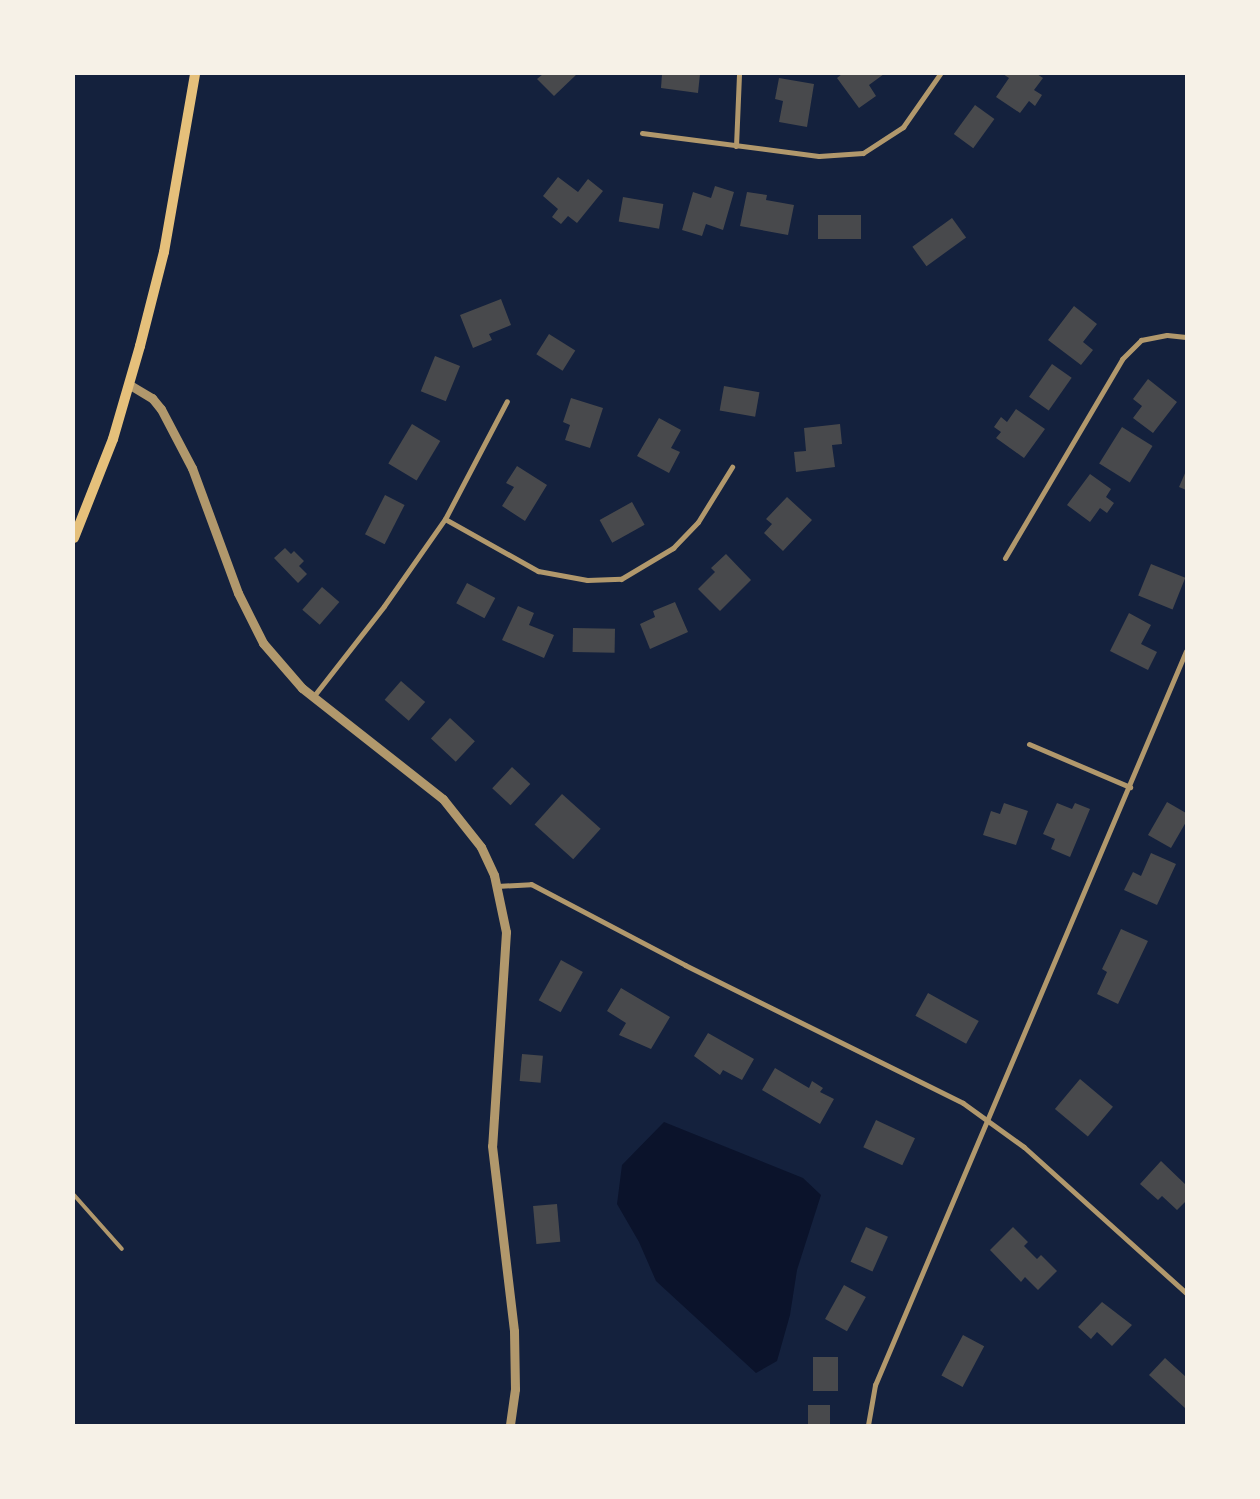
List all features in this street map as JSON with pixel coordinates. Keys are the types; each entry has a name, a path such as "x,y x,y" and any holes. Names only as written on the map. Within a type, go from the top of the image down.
{"main road":[{"path":"74,538 96,486 130,385 164,252 196,74"}],"street":[{"path":"736,146 739,74"},
{"path":"642,133 819,156 863,153 903,127 940,74"},
{"path":"1005,558 1122,360 1141,340 1167,335 1186,337"},
{"path":"130,385 152,398 161,409 192,468 238,593 263,643 281,667 313,697 397,760 443,799 481,847 497,886 506,932 492,1146 514,1330 514,1389 510,1425"},
{"path":"313,697 384,606 445,519 506,401"},
{"path":"445,519 538,570 587,580 621,578 672,548 698,522 732,467"},
{"path":"868,1425 875,1384 989,1120 1186,651"},
{"path":"1029,744 1130,787"},
{"path":"497,886 531,884 685,965 963,1103 989,1120 1186,1293"}],"lane":[{"path":"74,1195 122,1249"}],"water":[{"path":"664,1122 803,1178 821,1195 797,1270 790,1315 777,1361 756,1373 656,1281 639,1242 617,1204 622,1165"}],"building":[{"path":"543,74 577,74 554,96 537,79"},
{"path":"662,74 700,74 698,93 661,88"},
{"path":"842,74 884,74 869,85 876,96 859,108 837,78"},
{"path":"1003,74 1037,74 1043,78 1034,90 1042,95 1035,106 1029,101 1020,113 996,97 1009,78"},
{"path":"779,78 814,84 807,127 779,122 783,101 775,99"},
{"path":"975,105 994,119 973,148 954,134"},
{"path":"558,177 578,192 588,179 603,191 577,223 568,216 561,224 552,217 558,209 543,196"},
{"path":"715,186 734,192 723,230 706,224 702,236 682,230 693,192 711,198"},
{"path":"747,192 767,195 766,200 794,205 788,235 740,226"},
{"path":"623,197 663,204 659,229 619,222"},
{"path":"818,215 861,215 861,239 818,239"},
{"path":"952,218 966,237 926,266 912,247"},
{"path":"501,299 511,325 489,334 492,340 473,348 460,315"},
{"path":"1074,306 1097,324 1083,342 1093,350 1081,365 1048,340"},
{"path":"549,334 575,350 563,371 536,354"},
{"path":"435,356 460,366 446,401 421,391"},
{"path":"1052,364 1072,378 1049,411 1029,397"},
{"path":"1148,379 1177,402 1153,433 1133,418 1142,406 1133,399"},
{"path":"724,386 759,392 755,417 720,411"},
{"path":"571,398 603,408 590,448 565,440 570,425 563,422"},
{"path":"1016,409 1045,429 1024,458 996,438 1001,432 994,427 1001,417 1007,422"},
{"path":"659,418 681,430 671,448 680,452 669,473 637,456"},
{"path":"412,424 440,441 417,480 388,463"},
{"path":"840,424 842,444 832,445 835,467 796,472 794,452 806,451 804,428"},
{"path":"1122,427 1153,446 1130,483 1099,463"},
{"path":"517,466 547,485 525,521 502,506 514,487 506,483"},
{"path":"1186,471 1186,490 1179,487"},
{"path":"1090,474 1111,489 1106,497 1114,503 1107,513 1100,508 1090,522 1067,505"},
{"path":"385,495 405,505 385,544 365,534"},
{"path":"787,497 812,520 783,551 764,533 772,524 766,519"},
{"path":"632,502 645,525 612,543 600,520"},
{"path":"285,548 291,554 294,551 304,561 299,566 307,574 298,583 274,558"},
{"path":"726,554 751,580 720,611 698,589 715,572 711,568"},
{"path":"1151,564 1185,578 1173,609 1138,596"},
{"path":"467,583 495,598 484,618 456,603"},
{"path":"322,587 339,602 320,625 302,610"},
{"path":"675,602 688,632 650,649 640,624 655,617 653,611"},
{"path":"518,606 534,613 529,625 554,635 544,658 502,640"},
{"path":"1129,613 1151,625 1141,644 1157,652 1148,670 1110,651"},
{"path":"573,628 615,629 615,653 573,652"},
{"path":"401,681 425,702 409,721 385,700"},
{"path":"450,718 475,741 456,762 431,738"},
{"path":"512,767 530,784 511,805 492,788"},
{"path":"562,794 601,829 573,859 535,824"},
{"path":"1167,802 1186,813 1186,822 1171,848 1148,835"},
{"path":"1004,803 1028,811 1016,845 983,835 991,811 1000,814"},
{"path":"1057,803 1072,809 1075,803 1090,809 1070,857 1051,849 1055,839 1043,834"},
{"path":"1151,853 1176,864 1157,905 1124,890 1133,872 1141,876"},
{"path":"1121,929 1148,941 1118,1004 1097,994 1107,972 1102,969"},
{"path":"561,960 583,972 561,1012 539,1000"},
{"path":"621,988 670,1017 651,1049 619,1035 626,1023 607,1011"},
{"path":"928,993 979,1021 966,1044 915,1016"},
{"path":"708,1033 754,1059 742,1080 723,1070 720,1075 694,1056"},
{"path":"522,1054 543,1056 541,1083 520,1081"},
{"path":"775,1068 809,1088 812,1081 823,1088 820,1092 834,1099 820,1124 762,1090"},
{"path":"1080,1079 1113,1107 1088,1137 1055,1109"},
{"path":"876,1120 915,1138 902,1165 863,1147"},
{"path":"1161,1161 1186,1185 1186,1201 1177,1210 1162,1196 1158,1200 1140,1184"},
{"path":"557,1204 560,1242 536,1244 533,1206"},
{"path":"866,1227 888,1237 872,1271 851,1262"},
{"path":"1013,1227 1028,1242 1024,1246 1037,1259 1041,1255 1057,1271 1038,1290 1025,1277 1021,1282 990,1250"},
{"path":"844,1285 866,1297 847,1331 825,1319"},
{"path":"1102,1302 1132,1325 1112,1346 1097,1332 1091,1339 1078,1327"},
{"path":"963,1335 984,1346 963,1387 941,1376"},
{"path":"813,1357 838,1357 838,1391 813,1391"},
{"path":"1165,1358 1186,1377 1186,1409 1149,1375"},
{"path":"808,1405 830,1405 830,1425 808,1425"}]}
